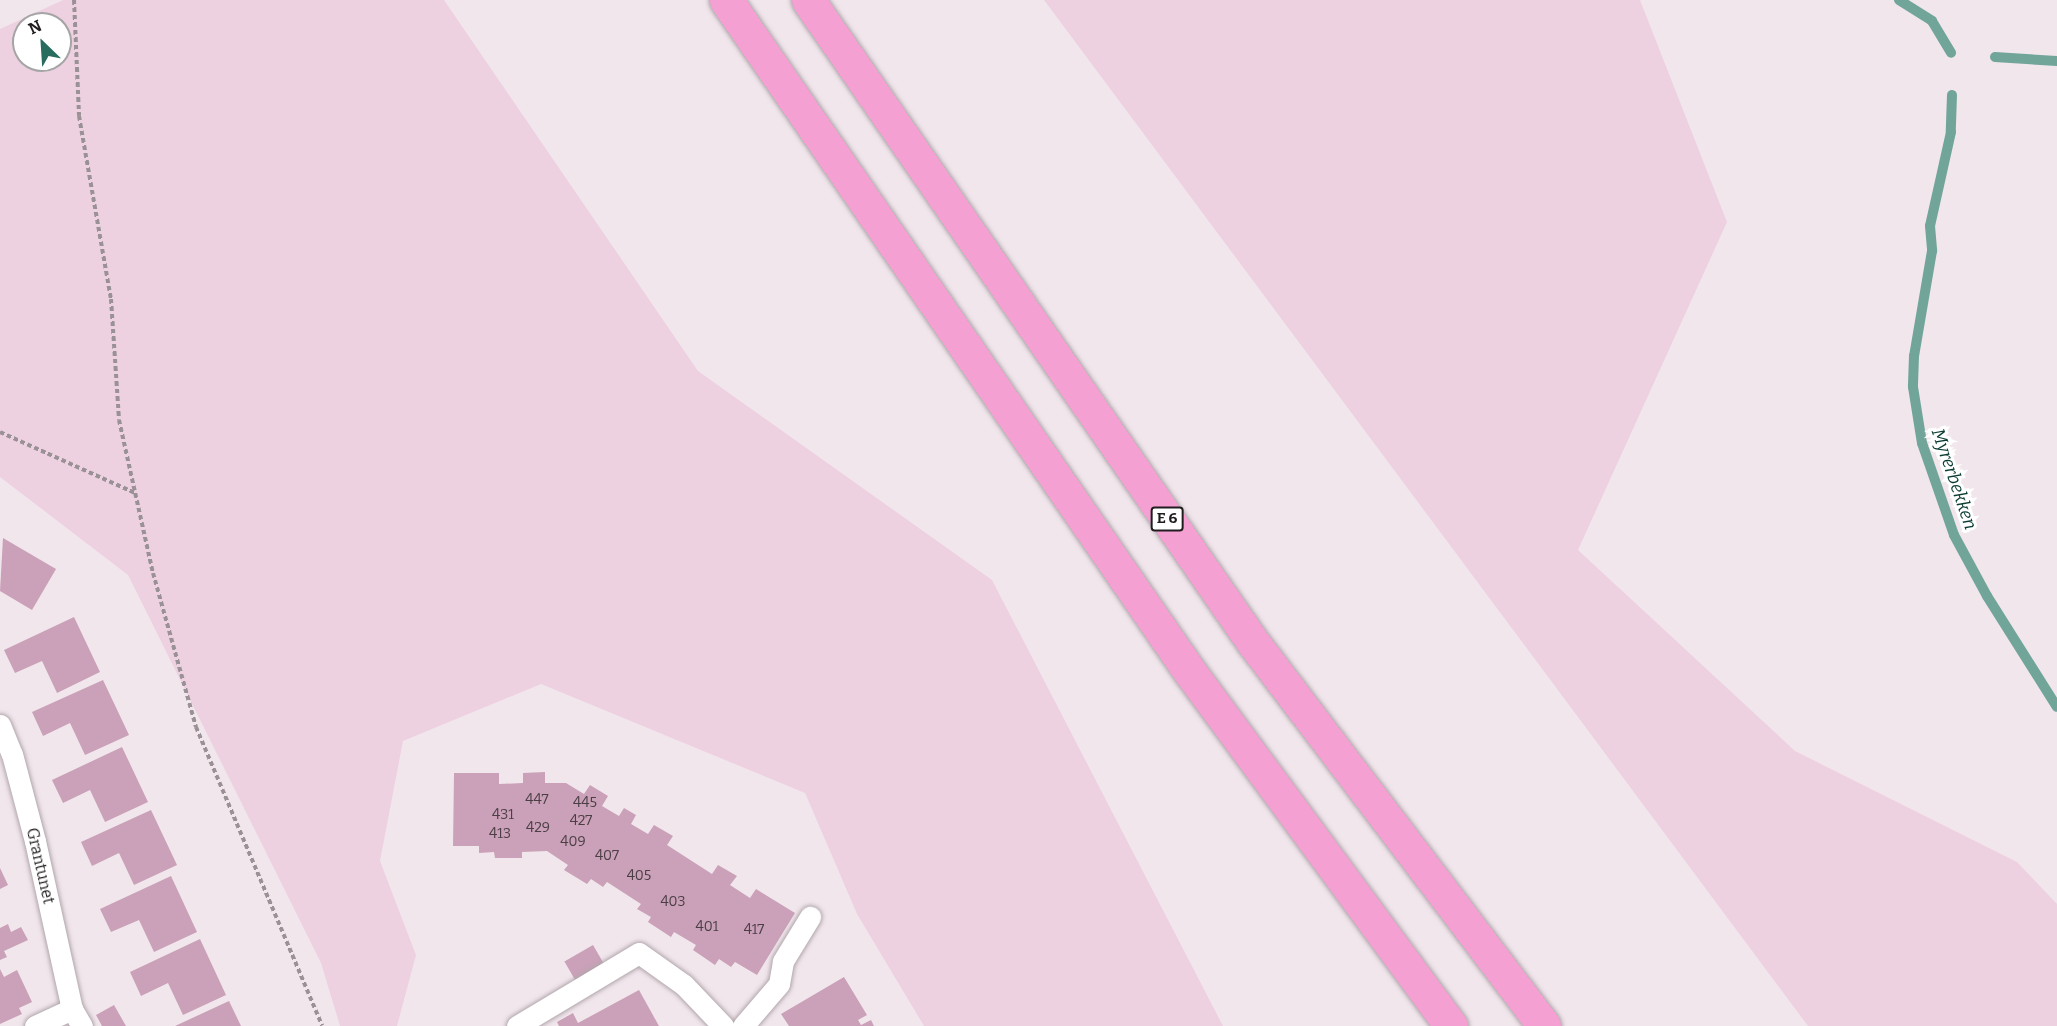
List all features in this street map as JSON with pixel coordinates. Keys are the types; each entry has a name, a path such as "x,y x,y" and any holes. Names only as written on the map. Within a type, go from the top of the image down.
{"highway":[{"path":"726,0 1190,672 1451,1026"},
{"name":"E 6","path":"808,0 1252,641 1544,1026"}],"lane":[{"name":"Grantunet","path":"0,725 12,754 35,841 77,1017 35,1026"},
{"path":"743,1026 779,984 783,961 810,917"},
{"path":"516,1026 639,954 684,985 723,1026"}],"path":[{"path":"74,0 79,116 111,299 119,420 136,494 196,727 322,1026"},
{"path":"0,432 136,494"}],"shaded area":[{"path":"63,0 444,0 698,371 992,580 1223,1026 924,1026 857,914 805,793 541,684 403,741 380,861 416,955 397,1026 340,1026 321,963 128,575 0,477 0,29 12,23 12,72 72,72 72,12 37,12"},
{"path":"1044,0 1640,0 1727,222 1578,550 1795,751 2017,862 2057,904 2057,1026 1808,1026"}],"building":[{"path":"3,538 56,569 32,610 0,591"},
{"path":"74,617 100,672 57,693 42,661 15,673 4,650"},
{"path":"103,680 129,735 85,755 70,723 43,736 32,712"},
{"path":"122,747 148,802 105,822 90,790 63,803 52,780"},
{"path":"545,772 545,783 566,783 584,794 590,785 608,796 602,806 619,816 624,808 636,815 631,824 648,834 654,825 673,836 667,845 712,874 718,865 737,876 730,885 750,898 756,889 795,913 757,975 735,962 731,967 719,959 715,965 693,950 696,945 674,932 671,937 648,922 651,917 637,909 641,904 607,882 603,887 591,879 587,884 564,870 568,865 547,851 522,852 522,858 495,858 494,852 479,853 479,846 453,846 454,773 499,773 499,784 523,783 523,773"},
{"path":"151,810 177,865 134,885 119,853 92,866 81,842"},
{"path":"0,868 8,885 0,889"},
{"path":"171,876 197,932 154,952 139,920 111,932 100,909"},
{"path":"8,924 11,932 21,927 28,940 4,951 7,957 0,960 0,928"},
{"path":"200,939 226,995 183,1015 168,983 141,996 130,972"},
{"path":"593,945 605,966 576,982 564,962"},
{"path":"0,969 4,977 17,970 32,1002 19,1008 22,1014 0,1024"},
{"path":"844,977 867,1015 858,1020 861,1025 871,1020 874,1026 789,1026 781,1014"},
{"path":"639,990 659,1026 559,1026 557,1022 573,1013 578,1023"},
{"path":"229,1001 241,1026 175,1026"},
{"path":"114,1005 126,1026 102,1026 96,1015"}],"waterway":[{"name":"Myrerbekken","path":"1899,0 1932,21 1951,53"},
{"path":"1995,57 2057,61"},
{"name":"Myrerbekken","path":"1952,95 1951,132 1930,226 1932,251 1914,356 1913,387 1922,443 1954,535 1987,596 2057,707"}]}
